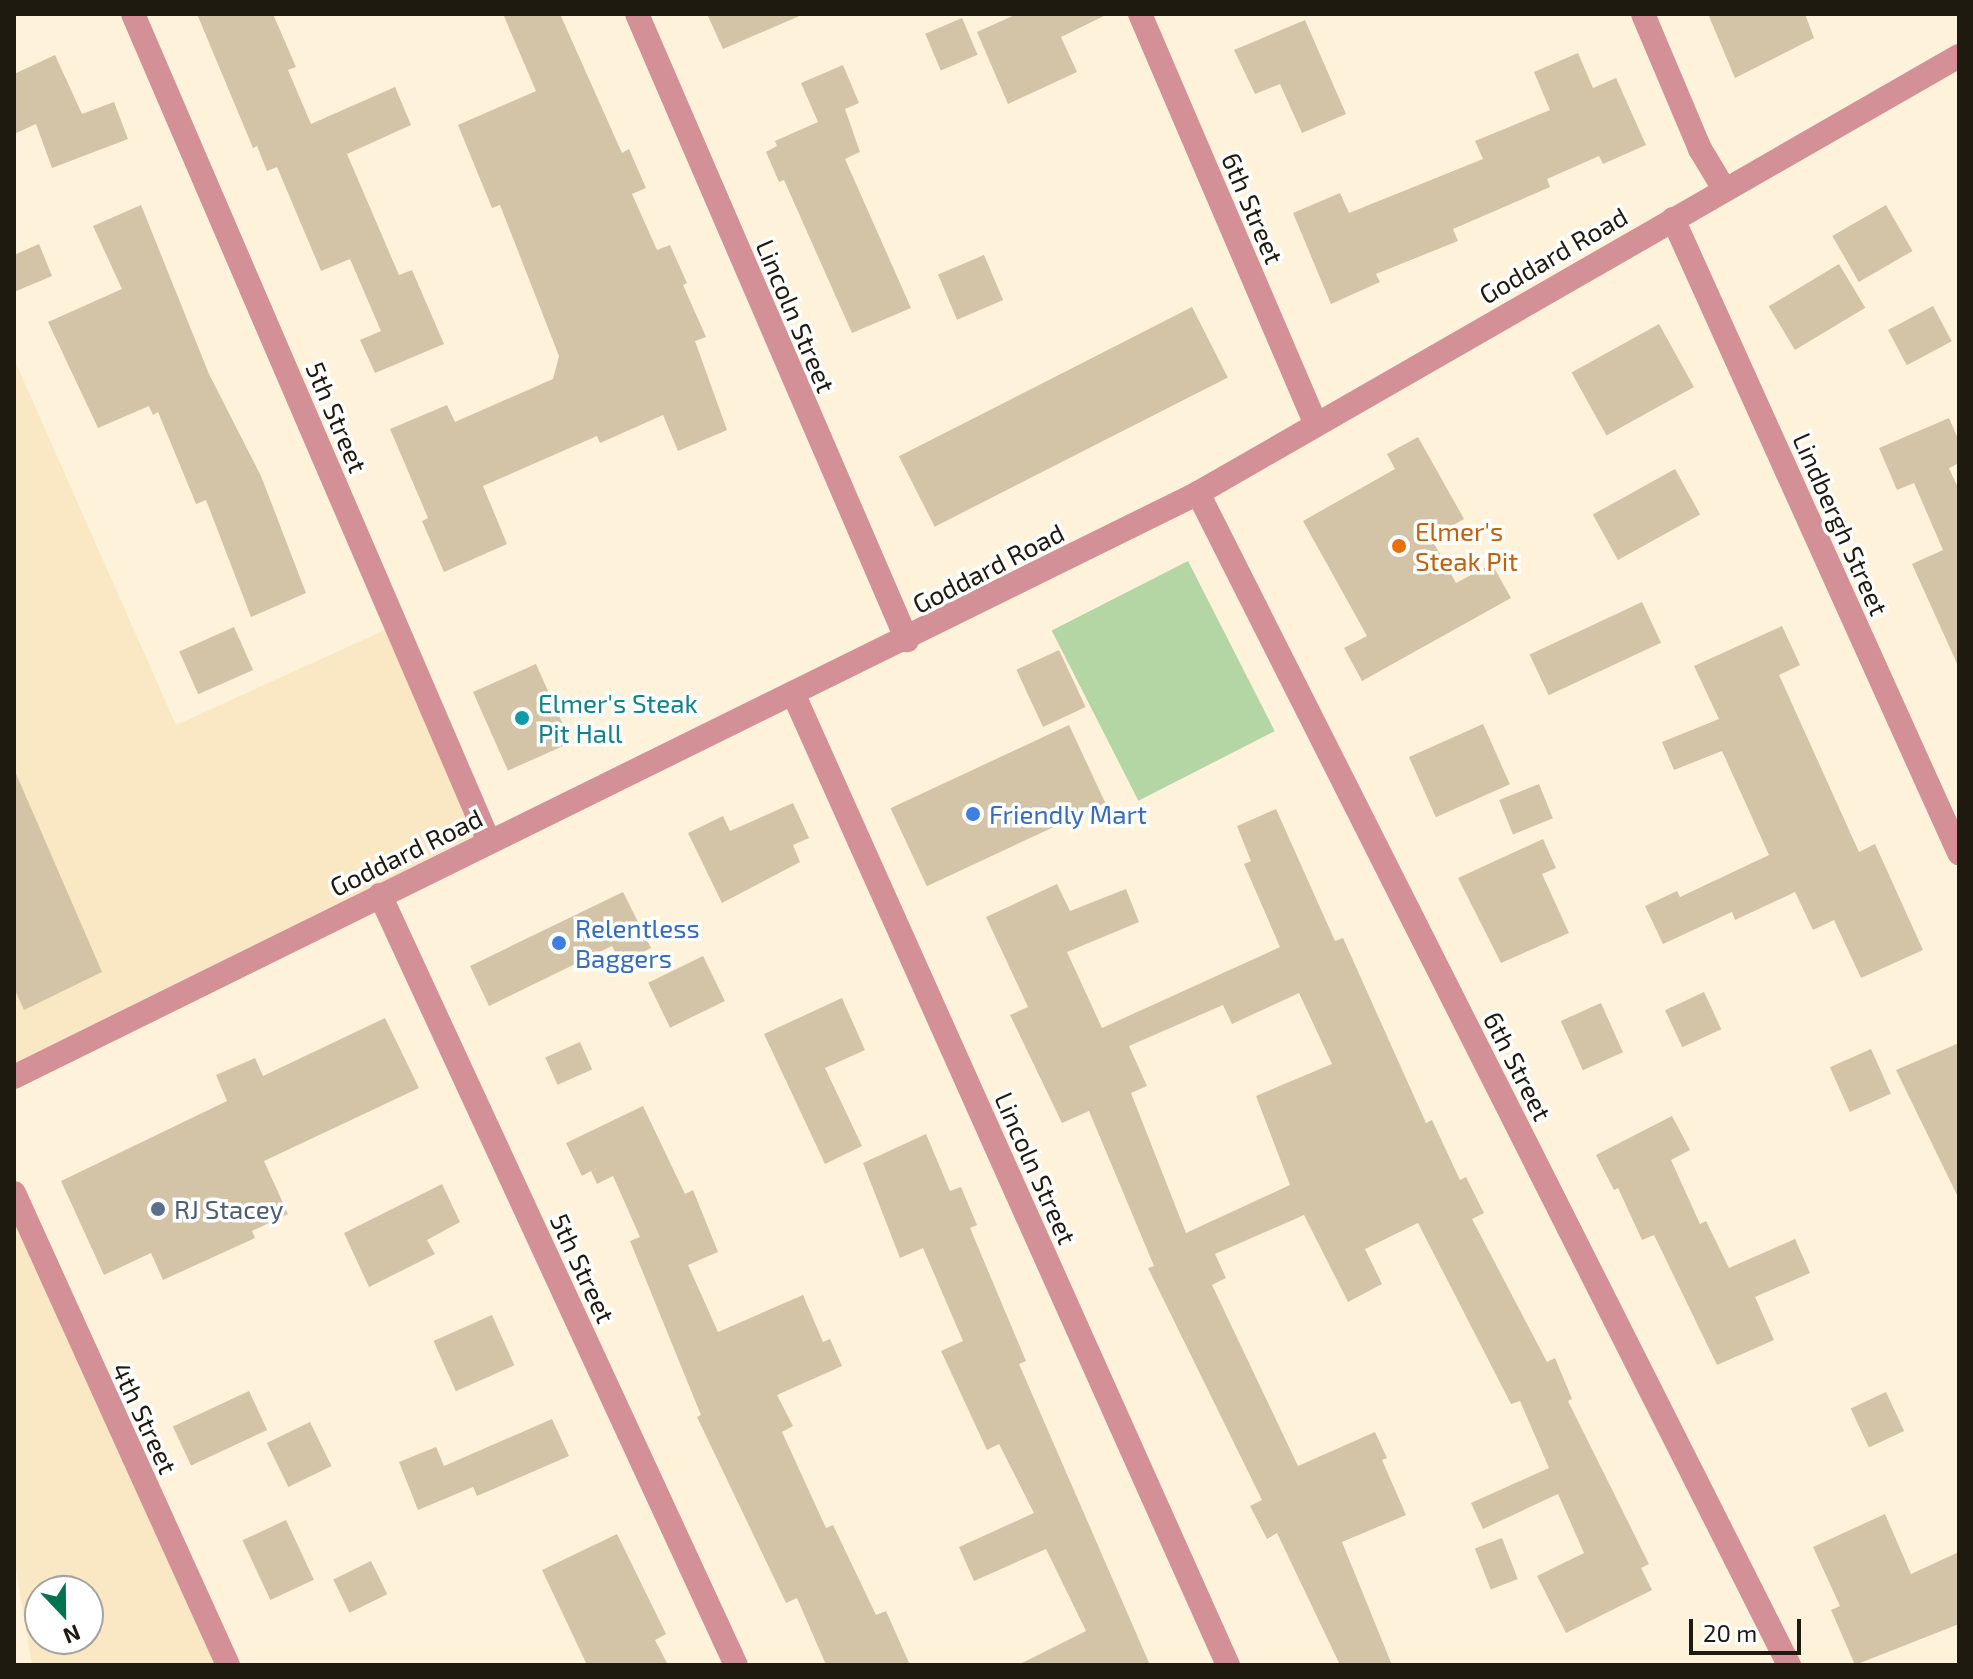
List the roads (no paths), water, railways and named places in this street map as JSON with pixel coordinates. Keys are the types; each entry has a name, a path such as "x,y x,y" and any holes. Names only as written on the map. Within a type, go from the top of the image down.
{"street":[{"name":"5th Street","path":"133,14 489,842"},
{"name":"Lincoln Street","path":"637,14 907,640"},
{"name":"6th Street","path":"1140,14 1316,424"},
{"path":"1643,14 1700,149 1724,189"},
{"name":"Goddard Road","path":"14,1077 380,895 907,640 1198,493 1959,56"},
{"name":"Lindbergh Street","path":"1673,219 1959,853"},
{"name":"6th Street","path":"1198,493 1789,1665"},
{"name":"Lincoln Street","path":"793,693 1228,1665"},
{"name":"5th Street","path":"380,895 736,1665"},
{"name":"4th Street","path":"14,1193 228,1665"}],"place":[{"name":"Elmer's Steak Pit","path":"1399,546"},
{"name":"Elmer's Steak Pit Hall","path":"522,718"},
{"name":"Friendly Mart","path":"973,814"},
{"name":"Relentless Baggers","path":"559,943"},
{"name":"RJ Stacey","path":"158,1209"}]}
